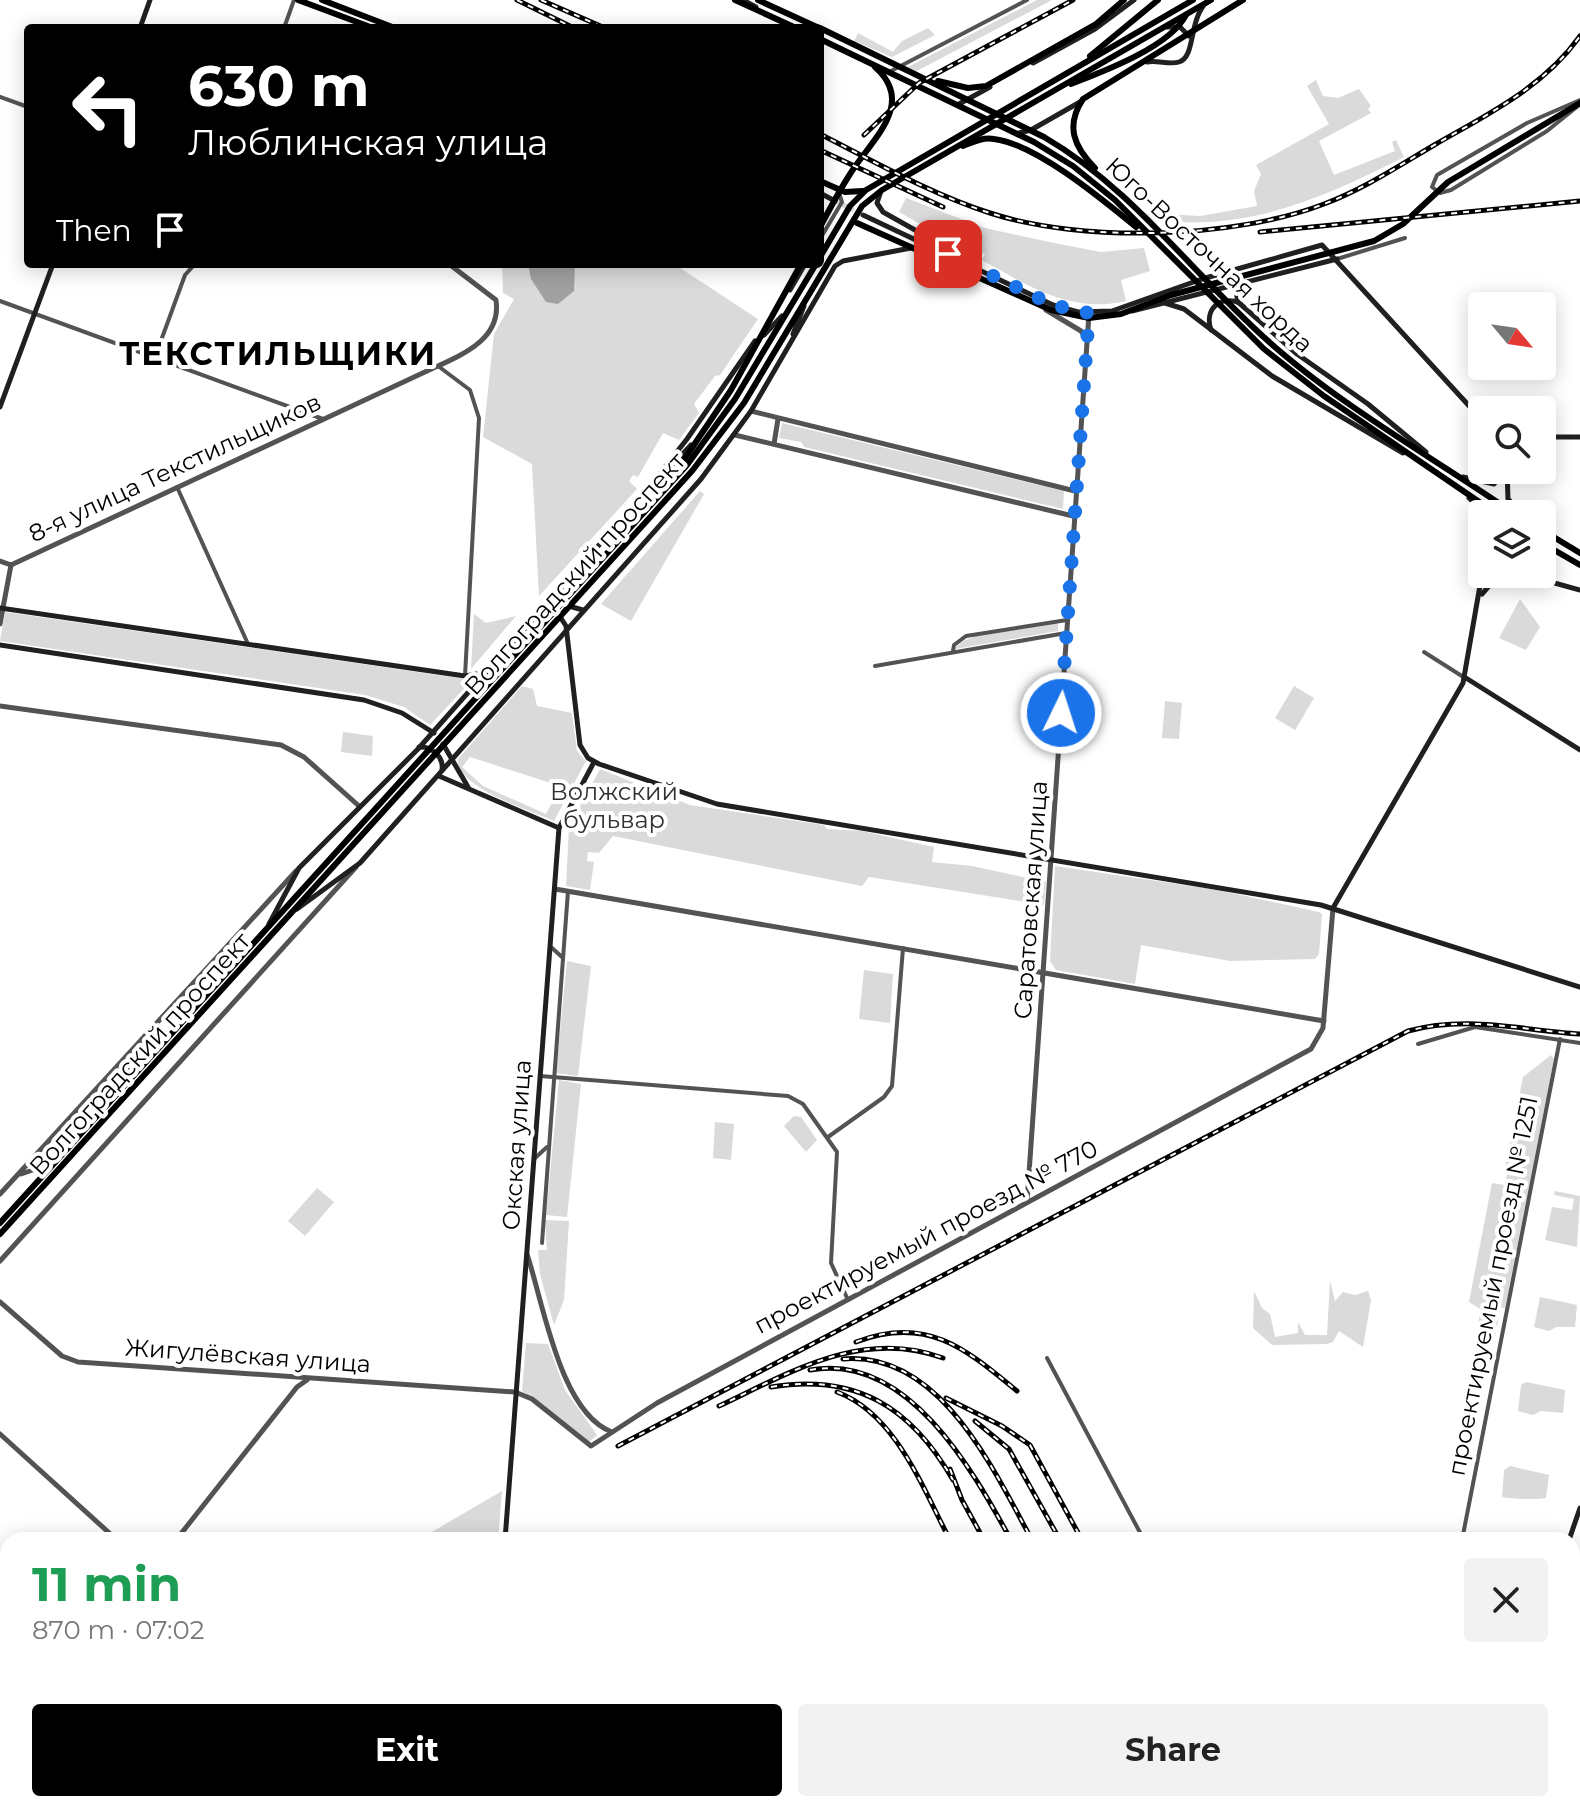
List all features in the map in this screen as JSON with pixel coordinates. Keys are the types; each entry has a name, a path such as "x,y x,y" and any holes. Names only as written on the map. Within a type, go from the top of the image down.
{"main road":[{"path":"141,24 150,0"},
{"path":"296,0 362,24"},
{"path":"322,0 385,24"},
{"path":"735,0 789,24"},
{"path":"743,0 790,24"},
{"name":"Юго-Восточная хорда","path":"758,0 811,24"},
{"path":"918,74 959,87 986,86 1096,24 1124,0"},
{"path":"959,104 1095,29 1134,0"},
{"path":"1070,71 1158,0"},
{"path":"1048,94 1098,76 1178,27 1185,16 1187,0"},
{"path":"824,250 850,206 870,188 1193,0"},
{"path":"1124,195 1077,146 1072,129 1079,106 1089,94 1243,0"},
{"path":"824,40 1014,132 1031,130 1137,65 1156,60 1181,61 1191,45 1192,24 1208,1"},
{"name":"Волгоградский проспект","path":"824,267 853,217 882,190 1208,1"},
{"path":"1163,28 1180,27 1191,45"},
{"name":"Юго-Восточная хорда","path":"824,30 1059,146 1124,195 1269,342 1494,500"},
{"name":"Юго-Восточная хорда","path":"824,40 1052,152 1115,200 1264,349 1477,500"},
{"path":"824,220 892,112 887,81 862,58"},
{"path":"857,223 1042,307 1089,316 1131,311 1246,283 1382,238 1403,224 1442,186 1580,103"},
{"path":"945,153 983,139 1007,143 1066,174 1165,251"},
{"path":"824,183 852,193 870,188"},
{"path":"882,190 877,203 883,212 993,276"},
{"path":"824,195 836,201"},
{"path":"824,206 831,210"},
{"path":"863,215 1061,308 1089,316 1120,309 1202,279 1288,257 1319,244 1337,259 1353,281 1468,405"},
{"path":"293,912 360,863 693,488 751,411 838,264 900,249 919,249"},
{"path":"1131,311 1171,295 1337,259"},
{"path":"0,407 52,268"},
{"path":"639,500 771,323 801,268"},
{"path":"663,492 745,366 801,268"},
{"name":"Волгоградский проспект","path":"0,1223 663,492 725,415 814,268"},
{"name":"Волгоградский проспект","path":"0,1234 601,573 723,433 823,268"},
{"path":"1241,304 1236,291 1246,283"},
{"path":"786,353 810,291"},
{"path":"754,343 797,297"},
{"path":"1215,335 1208,321 1213,308 1228,300 1241,304 1297,354 1368,404 1426,452"},
{"path":"1165,303 1184,309 1215,335 1307,398 1432,468"},
{"path":"267,929 299,868 433,732 702,432"},
{"path":"1556,437 1580,437"},
{"path":"1459,476 1468,479"},
{"path":"1454,484 1471,500"},
{"path":"1556,539 1580,553"},
{"path":"1556,552 1580,565"},
{"path":"1556,583 1580,590"},
{"path":"560,587 565,605 584,610"},
{"path":"1333,908 1465,678 1481,588"},
{"path":"1480,599 1488,588"},
{"path":"543,607 557,612 567,629 580,745 594,762 708,802 1333,908 1580,987"},
{"path":"2,608 465,676 480,674 490,668"},
{"path":"0,645 364,700 402,713 433,732 468,787"},
{"path":"1465,678 1580,750"},
{"path":"419,747 434,752 442,762 440,773"},
{"name":"Окская улица","path":"506,1532 559,828 594,762"},
{"path":"440,773 559,828"},
{"path":"1572,1532 1580,1508"}],"street":[{"path":"286,24 296,0"},
{"path":"891,71 1027,0"},
{"path":"0,97 24,106"},
{"path":"1580,103 1547,131 1451,190 1440,193 1432,187 1437,175 1527,123 1580,103"},
{"path":"824,232 842,202 835,188"},
{"path":"1337,259 1405,238"},
{"path":"155,357 185,275 191,268"},
{"name":"8-я улица Текстильщиков","path":"0,624 11,565 438,366 488,335 497,317 494,296 455,268"},
{"path":"0,301 323,419"},
{"path":"1042,307 1081,331 1087,343"},
{"name":"Саратовская улица","path":"1027,1202 1089,316"},
{"path":"438,366 466,385 476,400 479,418 475,481 478,491 465,676"},
{"path":"751,411 1075,491"},
{"path":"774,444 778,419"},
{"path":"735,435 1073,516"},
{"path":"177,487 248,644"},
{"path":"0,561 11,565"},
{"path":"953,651 954,645 966,636 1067,620"},
{"path":"875,666 1066,633"},
{"path":"1424,652 1465,678"},
{"path":"0,706 281,745 304,757 359,806"},
{"path":"0,1261 360,863"},
{"path":"0,1194 299,868"},
{"path":"555,889 1324,1021"},
{"path":"542,1243 568,891"},
{"name":"проектируемый проезд № 770","path":"612,1432 670,1395 1299,1056 1319,1040 1324,1021 1333,908"},
{"path":"551,947 563,958"},
{"path":"828,1137 884,1097 892,1086 903,948"},
{"path":"1418,1044 1475,1027 1580,1043"},
{"name":"проектируемый проезд № 1251","path":"1464,1532 1560,1039"},
{"path":"112,1072 145,1062"},
{"path":"540,1076 792,1096 803,1104 828,1137 838,1160 831,1263 848,1300"},
{"path":"534,1159 548,1146"},
{"path":"16,1177 57,1160"},
{"path":"515,1392 532,1399 591,1446 612,1432 591,1421 568,1380 526,1253"},
{"name":"Жигулёвская улица","path":"0,1302 70,1361 515,1392"},
{"path":"1047,1358 1140,1532"},
{"path":"278,1377 292,1382 292,1394"},
{"path":"182,1532 292,1394 311,1379"},
{"path":"0,1434 108,1532"}],"green space":[{"path":"1037,0 1052,0 915,72 908,67"},
{"path":"928,28 935,35 892,57 854,41 858,33 893,52 902,41"},
{"path":"1316,80 1323,96 1338,98 1359,89 1371,106 1368,109 1371,113 1319,141 1334,175 1395,151 1392,142 1396,140 1404,157 1351,183 1268,213 1210,222 1161,222 1149,217 1146,213 1200,216 1257,206 1254,191 1261,174 1256,165 1329,124 1307,86"},
{"path":"906,198 985,228 1059,244 1101,252 1144,248 1150,271 1121,280 1126,301 1087,304 1051,296 982,260 985,254 972,246 969,252 899,212"},
{"path":"502,268 680,268 758,319 720,375 715,376 694,404 699,413 679,440 663,433 638,477 633,475 629,481 637,489 539,596 532,464 483,437 494,334 514,299 503,293"},
{"path":"782,423 1064,491 1063,509 804,447 801,442 779,438"},
{"path":"700,491 704,494 631,621 601,604"},
{"path":"1520,599 1540,627 1526,650 1499,638"},
{"path":"5,612 472,680 430,725 404,707 365,695 0,641"},
{"path":"474,614 486,623 516,616 471,669"},
{"path":"1058,623 1058,631 955,649 972,637 986,633"},
{"path":"522,686 533,689 537,706 572,713 577,751 586,761 554,821 481,788 461,770 458,759","holes":["470,757 560,786 546,814 483,786 462,767"]},
{"path":"1294,686 1314,698 1295,730 1275,718"},
{"path":"1165,701 1182,703 1179,739 1162,738"},
{"path":"343,732 373,736 372,756 341,752"},
{"name":"Волжский бульвар","path":"600,769 690,805 824,825 827,829 862,831 934,847 932,862 972,866 1046,882 1044,905 869,877 862,886 613,836 599,853 588,852 587,861 594,862 590,890 566,886 569,827"},
{"path":"1055,866 1218,890 1319,912 1322,914 1319,954 1315,959 1230,961 1141,945 1135,984 1056,970 1050,961"},
{"path":"567,961 591,966 578,1076 556,1073"},
{"path":"864,970 893,974 890,1023 859,1019"},
{"path":"1551,1055 1554,1059 1505,1308 1500,1308 1495,1338 1477,1337 1480,1309 1469,1302 1492,1183 1505,1185 1507,1174 1504,1172 1523,1077"},
{"path":"559,1080 581,1084 567,1217 546,1215"},
{"path":"794,1116 801,1117 817,1140 806,1152 784,1126"},
{"path":"715,1122 734,1124 731,1160 713,1158"},
{"path":"317,1188 334,1202 305,1236 288,1221"},
{"path":"1555,1191 1580,1196 1577,1247 1545,1240 1552,1207 1572,1210 1574,1199 1554,1195"},
{"path":"545,1220 569,1221 564,1300 554,1325 540,1274 538,1250 547,1250"},
{"path":"1330,1281 1335,1301 1343,1292 1355,1295 1368,1291 1371,1300 1363,1347 1339,1331 1333,1342 1327,1344 1272,1345 1253,1328 1254,1291 1262,1308 1270,1314 1275,1337 1298,1333 1298,1322 1305,1335 1327,1335"},
{"path":"1540,1297 1577,1305 1575,1327 1556,1327 1549,1331 1534,1327"},
{"path":"526,1343 548,1344 565,1390 597,1435 589,1442 522,1391"},
{"path":"1526,1382 1565,1390 1563,1413 1541,1411 1533,1415 1518,1411 1521,1385"},
{"path":"1510,1466 1549,1475 1546,1498 1502,1497 1504,1470"},
{"path":"502,1491 499,1532 432,1532"}],"shaded area":[{"path":"529,268 575,268 574,291 558,304 546,302 531,279"}],"tunnel":[{"path":"836,201 859,213"}],"railway":[{"path":"517,0 566,24"},
{"path":"541,0 596,24"},
{"path":"864,135 919,83 1073,0"},
{"path":"824,136 946,197 1027,223 1112,233 1203,230 1288,216 1368,184 1514,98 1550,70 1580,36"},
{"path":"824,152 943,207"},
{"path":"1260,232 1580,201"},
{"path":"618,1446 1408,1031 1430,1026 1473,1024 1580,1034"},
{"path":"856,1342 903,1332 924,1334 962,1349 1017,1391"},
{"path":"719,1406 800,1368 856,1351 884,1348 913,1350 943,1358"},
{"path":"843,1359 877,1362 908,1374 935,1394 981,1449 1028,1532"},
{"path":"810,1370 845,1369 877,1379 906,1397 956,1450 1006,1532"},
{"path":"771,1387 829,1385 878,1401 919,1433 953,1480"},
{"path":"837,1392 876,1417 892,1435 906,1455 946,1532"},
{"path":"946,1398 1002,1426 1030,1445 1078,1532"},
{"path":"975,1421 1009,1449 1056,1532"},
{"path":"950,1469 980,1532"}],"district":[{"name":"ТЕКСТИЛЬЩИКИ","path":"278,354"}],"route":[{"path":"948,254 1053,305 1089,313 1061,713"}]}
